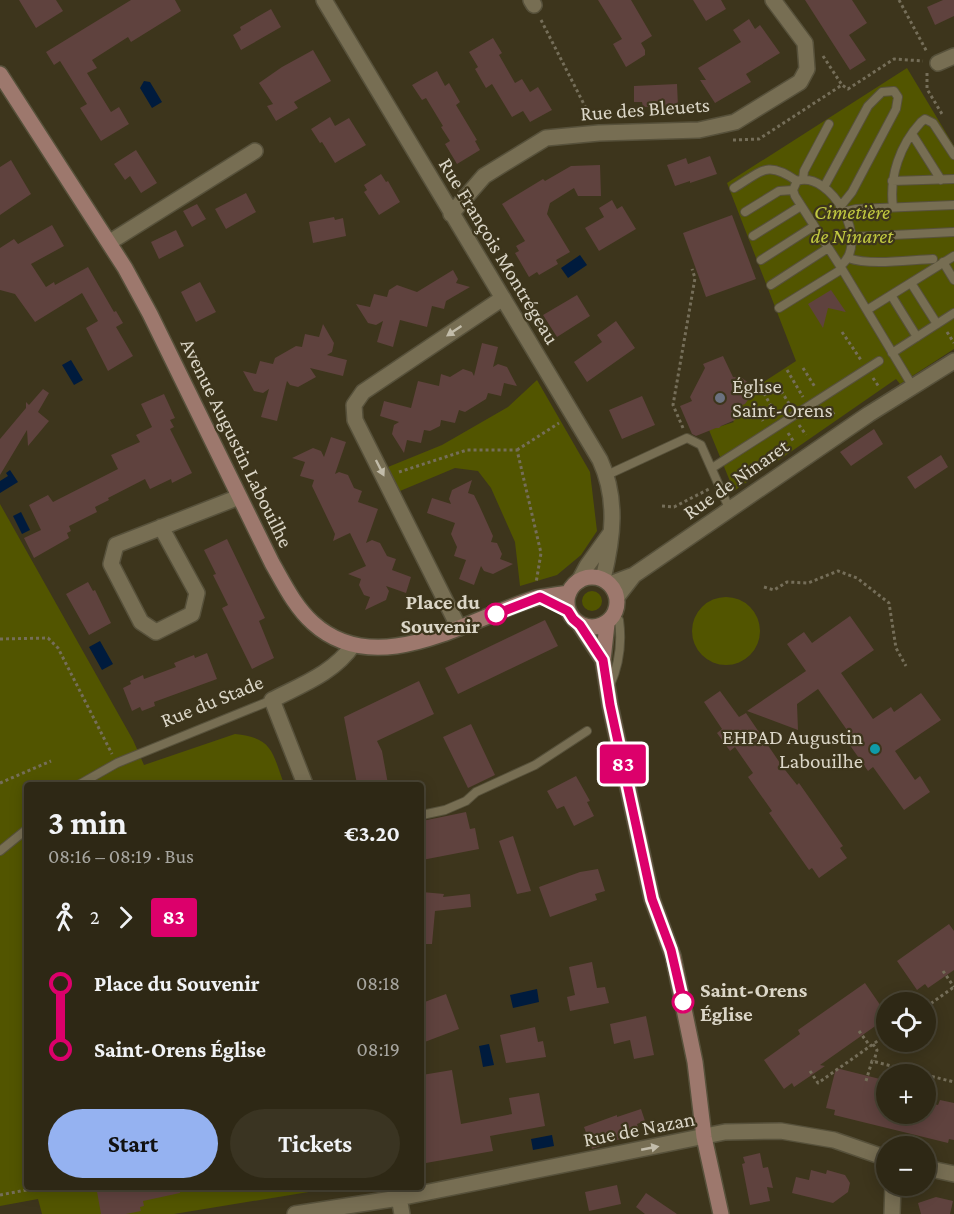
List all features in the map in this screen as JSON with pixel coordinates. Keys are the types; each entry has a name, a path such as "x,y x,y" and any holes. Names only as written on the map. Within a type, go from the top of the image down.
{"street":[{"name":"Rue François Montrégeau","path":"324,0 573,414 607,475 612,495 610,586"},
{"path":"773,0 805,43"},
{"name":"Rue des Bleuets","path":"451,214 484,176 546,138 599,133 699,130 735,122 800,82 807,69 805,43"},
{"path":"933,65 954,56"},
{"name":"Avenue Augustin Labouilhe","path":"0,74 110,242 150,314 272,563 301,610 324,632 353,645 370,647 405,645 574,586"},
{"path":"110,242 255,152"},
{"path":"459,628 355,420 354,405 363,392 503,298"},
{"name":"Rue de Ninaret","path":"610,586 634,575 869,414 954,361"},
{"path":"161,527 197,592 192,614 156,632 141,622 111,564 116,545 161,527 239,497"},
{"path":"603,660 568,611 567,602 586,566 612,532"},
{"path":"574,586 594,577 610,586 616,611 610,620 603,660 610,705 652,899 673,956 696,1062 704,1137 721,1214"},
{"path":"536,598 568,611"},
{"path":"580,625 589,628 610,620"},
{"name":"Rue du Stade","path":"272,700 335,665 353,645"},
{"path":"272,700 304,782"},
{"name":"Rue de Nazan","path":"424,1188 596,1159 725,1132 781,1131 834,1140 876,1155"},
{"path":"936,1170 954,1174"},
{"path":"398,1192 402,1214"},
{"name":"Rue de Nazan","path":"295,1214 398,1192"},
{"path":"892,1214 893,1196"}],"lane":[{"path":"824,187 868,106 882,92 894,91 898,97 896,109 841,210"},
{"path":"892,207 892,181 903,148 921,122 929,120 954,155"},
{"path":"793,190 829,124"},
{"path":"912,134 941,180"},
{"path":"735,188 765,170 771,169 824,187 833,196 849,222 852,237 851,252 841,267 780,308"},
{"path":"892,181 954,179"},
{"path":"793,190 913,387"},
{"path":"745,213 778,191 793,190"},
{"path":"841,210 954,205"},
{"path":"753,236 801,206"},
{"path":"761,260 814,226"},
{"path":"852,237 954,232"},
{"path":"771,285 828,248"},
{"path":"867,310 954,256"},
{"path":"848,258 869,262 933,259"},
{"path":"943,262 954,280"},
{"path":"911,283 938,324"},
{"path":"891,295 918,337"},
{"path":"892,353 954,313"},
{"path":"711,468 879,361"},
{"path":"607,475 687,438 702,446 729,508"},
{"path":"608,689 615,673 622,636 619,620 610,620"},
{"name":"Rue du Stade","path":"84,782 117,763 272,700"},
{"path":"424,815 445,810 466,801 476,792 535,765 587,731"},
{"path":"0,851 24,831"}],"path":[{"path":"805,43 819,50 842,86 848,89 894,60 931,59 898,0"},
{"path":"532,2 599,133"},
{"path":"933,65 927,89 943,115"},
{"path":"725,141 759,139 842,86"},
{"path":"687,438 673,405 695,278 692,269"},
{"path":"787,370 809,406"},
{"path":"778,386 796,415"},
{"path":"761,388 782,424"},
{"path":"384,476 467,450 517,450 573,414"},
{"path":"517,450 541,553 536,598"},
{"path":"662,506 674,507 718,483"},
{"path":"764,587 774,590 787,582 808,583 838,571 857,578 889,603 896,648 906,666"},
{"path":"0,639 48,638 58,648 117,763"},
{"path":"0,783 51,761"},
{"path":"936,1000 954,986 943,971"},
{"path":"859,1031 877,1050 866,1081"},
{"path":"810,1071 818,1083 876,1042"},
{"path":"874,1061 886,1064"},
{"path":"936,1077 954,1082"},
{"path":"0,1195 26,1190"}],"green space":[{"name":"Cimetière de Ninaret","path":"907,68 954,146 954,349 900,384 896,379 734,491 709,430 734,422 732,420 737,407 748,399 751,390 796,361 727,183"},
{"path":"537,380 590,472 597,531 581,555 557,575 520,586 515,542 491,488 478,471 455,468 400,491 388,467 442,445 508,407"},
{"path":"0,504 133,740 144,765 235,734 248,736 264,743 273,755 283,782 24,782 24,1190 321,1190 174,1214 42,1214 38,1199 0,1206"},
{"path":"592,591 599,594 602,601 599,608 592,611 585,608 582,601 585,594"},
{"path":"719,597 733,597 745,602 755,612 760,631 755,650 745,660 733,665 719,665 707,660 697,650 692,638 692,624 697,612 707,602"}],"water":[{"path":"144,81 150,82 162,102 152,108 140,88"},
{"path":"580,255 587,265 568,278 561,268"},
{"path":"71,360 83,380 74,385 62,365"},
{"path":"10,470 18,482 0,493 0,481 8,476 6,473"},
{"path":"21,512 30,530 22,534 13,516"},
{"path":"100,641 113,664 102,670 89,647"},
{"path":"537,989 539,1002 513,1008 510,995"},
{"path":"489,1044 494,1065 483,1067 479,1046"},
{"path":"552,1135 554,1146 533,1150 531,1139"}],"building":[{"path":"19,0 56,0 63,11 36,28"},
{"path":"131,0 175,0 181,11 131,42 128,37 92,60 97,68 87,73 111,112 119,107 129,124 101,141 80,108 87,104 60,61 54,65 46,52"},
{"path":"598,0 631,0 652,36 641,43 645,55 626,67 613,44 622,39"},
{"path":"693,0 721,0 726,9 706,21"},
{"path":"805,0 852,0 867,23 849,35 866,60 850,70"},
{"path":"943,0 954,0 954,16 935,25 927,7"},
{"path":"271,9 281,27 241,50 233,35 241,30 240,27"},
{"path":"749,19 755,29 760,25 780,53 746,74 751,82 715,103 700,80 706,80 698,68 741,42 733,30"},
{"path":"493,38 502,53 499,55 515,83 522,79 530,92 538,87 552,110 530,122 523,111 512,117 492,84 486,88 475,69 478,67 469,52"},
{"path":"313,50 331,81 294,102 298,108 276,121 267,106 273,104 259,83"},
{"path":"437,71 445,86 449,83 460,102 456,105 477,140 475,141 480,150 457,164 445,144 450,141 441,127 443,126 426,98 422,100 412,85"},
{"path":"677,84 678,106 643,107 642,102 634,102 634,86"},
{"path":"330,117 335,126 349,118 366,145 335,163 311,129"},
{"path":"136,150 157,183 141,193 130,176 125,180 114,164"},
{"path":"710,156 717,174 675,186 667,165 686,158 688,164"},
{"path":"11,160 31,194 0,215 0,167"},
{"path":"600,165 601,196 578,196 574,188 550,203 547,214 570,252 556,260 558,264 539,275 537,272 529,277 515,253 519,251 516,246 525,241 502,204 543,179 545,181 571,166"},
{"path":"381,174 386,182 388,181 400,202 379,215 364,192 367,190 364,185"},
{"path":"246,193 256,212 226,229 215,209"},
{"path":"612,200 617,209 622,206 636,229 599,251 585,228 604,217 599,208"},
{"path":"197,204 206,219 192,227 183,211"},
{"path":"732,215 756,279 706,297 683,233"},
{"path":"334,217 335,220 343,218 346,236 313,243 309,222"},
{"path":"52,225 64,246 31,264 46,287 54,282 55,285 88,267 114,312 116,311 123,323 116,327 133,356 108,371 86,328 98,321 82,293 35,322 15,294 0,290 0,248 14,239 18,244"},
{"path":"176,230 184,246 159,259 151,242"},
{"path":"453,270 458,279 456,283 470,287 446,301 444,309 432,306 427,327 400,320 393,347 377,342 383,321 376,325 368,323 356,304 370,307 374,294 387,297 389,290 397,285 417,292"},
{"path":"200,282 216,312 196,322 181,292"},
{"path":"831,290 846,312 828,308 823,328 808,304"},
{"path":"577,295 590,316 557,337 543,315"},
{"path":"616,321 635,348 587,382 574,362 602,342 597,335"},
{"path":"323,324 334,343 332,352 327,355 347,360 343,376 310,368 316,377 298,387 290,385 287,381 277,421 261,417 269,389 263,393 254,391 243,371 256,374 260,361 273,364 275,358 296,346 302,347 305,334 319,337"},
{"path":"482,343 498,347 493,367 498,364 507,367 517,386 504,383 501,396 488,393 486,399 465,412 459,410 455,423 441,420 440,426 430,431 424,430 421,443 407,440 404,453 392,434 394,425 399,422 380,416 384,401 411,408 418,381 439,386 441,374 450,377 463,369 472,372 474,376"},
{"name":"Église Saint-Orens","path":"723,356 733,377 742,378 750,384 752,390 750,397 745,404 737,407 735,420 696,436 692,434 680,406 692,401 690,397 705,368 703,364"},
{"path":"43,389 49,393 38,412 49,421 28,446 27,430 0,475 0,439 26,408 26,402 29,405"},
{"path":"164,394 175,418 170,420 174,427 170,429 192,473 172,483 171,479 150,489 145,479 108,498 109,500 95,507 97,512 69,526 71,531 67,533 69,538 34,558 24,538 41,530 29,505 48,495 53,502 118,469 111,455 140,442 136,435 152,427 141,404"},
{"path":"642,396 655,425 622,439 609,410"},
{"path":"874,429 883,444 851,466 840,452"},
{"path":"331,437 346,442 335,474 339,472 348,475 354,488 362,491 358,502 378,509 366,543 372,540 380,543 387,556 396,559 392,570 411,577 406,593 386,586 389,591 386,600 365,610 370,597 364,595 359,585 361,579 348,574 366,566 350,533 333,541 335,534 312,486 314,480 300,476 305,462 292,458 313,448 321,451 324,457"},
{"path":"941,455 948,467 915,489 907,477"},
{"path":"472,480 468,493 474,495 479,505 493,536 491,542 497,543 502,554 500,559 513,564 493,574 484,571 481,566 474,585 459,579 466,560 454,556 457,547 451,534 455,523 427,513 432,498 451,504 449,499 452,490"},
{"path":"227,539 265,618 259,621 274,658 252,669 222,608 228,605 204,550"},
{"path":"88,582 93,591 95,590 111,623 89,635 66,594"},
{"name":"EHPAD Augustin Labouilhe","path":"850,616 874,650 841,673 873,719 891,707 894,712 921,693 941,720 895,751 915,780 920,776 930,792 904,810 873,767 868,771 849,744 854,740 818,689 797,704 798,730 747,711 806,671 787,644 804,632 812,643"},
{"path":"545,620 558,646 458,694 445,668"},
{"path":"207,653 217,679 154,702 155,706 142,711 140,707 132,711 123,688 131,684 130,681 143,675 144,679 176,667 174,663 194,655 195,658"},
{"path":"419,681 434,714 377,741 382,751 388,782 357,782 344,717"},
{"path":"720,691 739,717 746,713 782,766 797,785 799,783 843,846 840,848 847,858 819,878 812,868 809,870 769,813 772,811 748,777 753,773 735,747 730,751 717,733 722,729 704,702"},
{"path":"471,724 495,775 468,788 443,737"},
{"path":"576,776 590,801 587,802 594,816 574,826 564,806 557,809 547,791"},
{"path":"466,812 470,829 475,828 479,849 424,860 424,821"},
{"path":"513,836 531,891 517,894 499,841"},
{"path":"598,869 605,891 595,894 597,900 550,917 539,887 580,872"},
{"path":"424,892 444,894 443,897 470,894 471,907 435,911 432,944 424,944"},
{"path":"949,924 954,931 954,970 928,988 925,984 917,990 897,961"},
{"path":"592,962 597,988 605,987 609,1003 570,1011 567,997 575,995 569,967"},
{"path":"865,983 876,999 876,1026 820,1065 825,1066 794,1087 792,1083 784,1089 764,1060 800,1034 798,1030"},
{"path":"446,994 459,1029 424,1042 424,1002"},
{"path":"646,1016 654,1055 634,1059 630,1040 614,1044 610,1024"},
{"path":"535,1027 538,1042 543,1041 546,1057 506,1063 500,1035"},
{"path":"836,1068 876,1078 876,1124 936,1124 936,1104 938,1105 940,1100 954,1103 954,1140 949,1139 948,1143 936,1140 936,1136 920,1136 834,1115 835,1110 826,1108"},
{"path":"452,1070 461,1124 512,1114 509,1098 539,1093 545,1126 490,1136 493,1151 426,1163 424,1075"},
{"path":"641,1109 645,1121 637,1124 640,1132 592,1149 584,1127"},
{"path":"760,1153 763,1168 768,1167 773,1188 767,1187 770,1201 750,1205 742,1164 745,1163 743,1157"},
{"path":"811,1170 826,1174 827,1170 845,1175 850,1183 848,1192 833,1203 792,1193 796,1177 809,1180"},
{"path":"617,1185 621,1204 589,1211 585,1192"},
{"path":"97,1190 180,1190 180,1193 143,1201 144,1206 140,1207 141,1211 126,1214 101,1214"},
{"path":"646,1193 677,1214 645,1214 636,1207"},
{"path":"936,1197 953,1201 950,1214 921,1214 918,1203"}],"bus line":[{"name":"83","path":"496,614 540,597 568,611 603,660 610,705 652,899 671,950 683,1002"}],"place":[{"name":"Église Saint-Orens","path":"720,398"},
{"name":"Place du Souvenir","path":"496,614"},
{"name":"EHPAD Augustin Labouilhe","path":"875,749"},
{"name":"Saint-Orens Église","path":"683,1002"}]}
